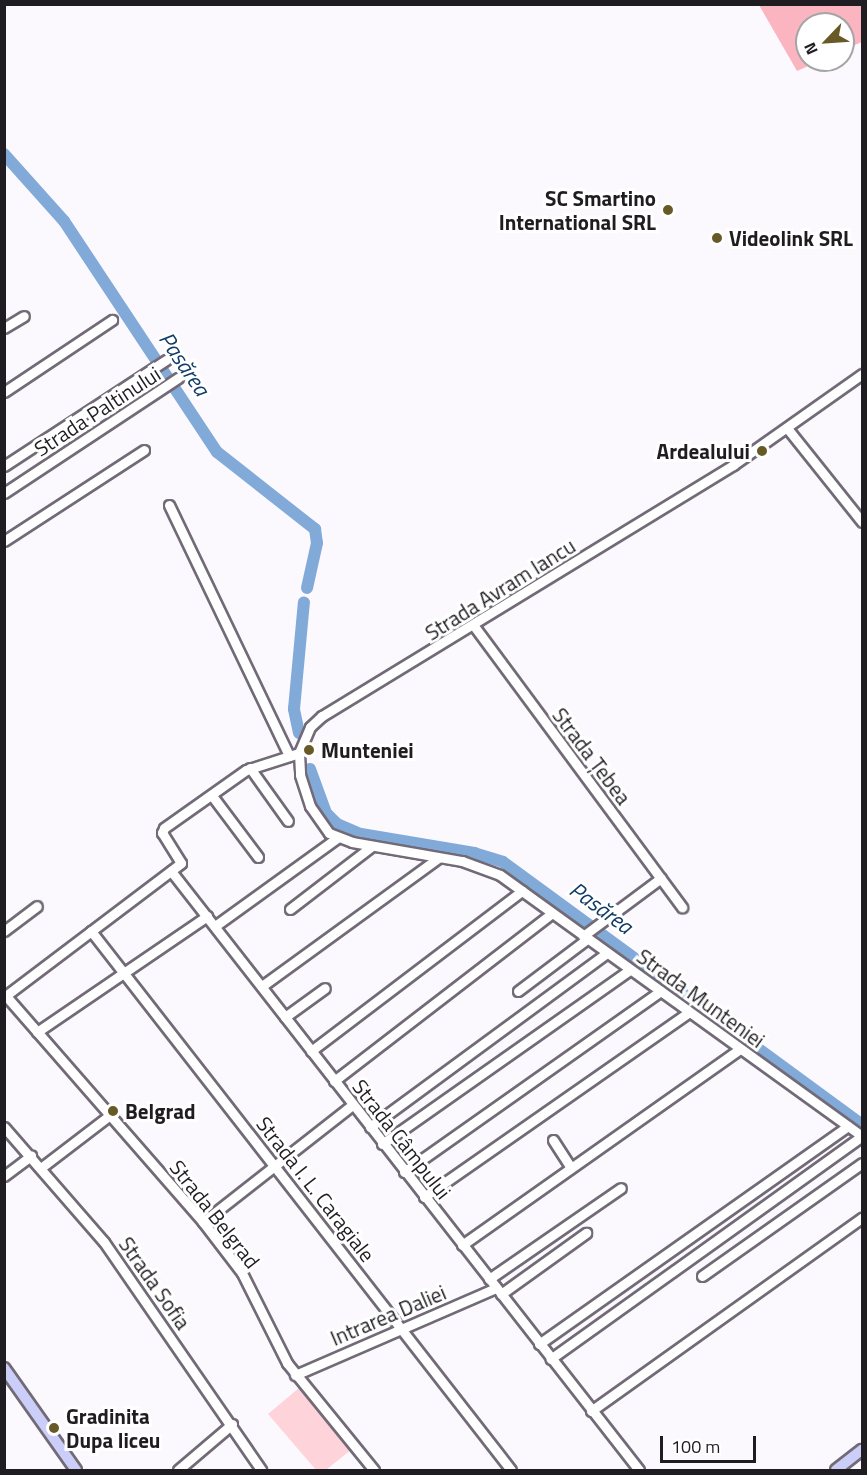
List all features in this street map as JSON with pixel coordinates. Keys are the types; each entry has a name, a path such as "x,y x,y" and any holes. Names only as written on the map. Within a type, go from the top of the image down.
{"main road":[{"path":"4,1368 76,1470"},
{"path":"836,1470 862,1450"}],"street":[{"path":"4,328 24,316"},
{"path":"4,392 112,320"},
{"path":"4,466 166,360"},
{"name":"Strada Avram Iancu","path":"299,753 310,728 322,716 474,627 788,428 862,374"},
{"name":"Strada Paltinului","path":"4,493 178,378"},
{"path":"788,428 862,522"},
{"path":"4,542 144,450"},
{"path":"169,505 289,756"},
{"name":"Strada Țebea","path":"474,627 682,907"},
{"path":"5,996 182,860 162,830 213,797 250,768 299,753 300,775 314,814 337,838 215,926"},
{"path":"250,768 288,821"},
{"path":"213,797 258,858"},
{"name":"Strada Munteniei","path":"337,838 483,868 589,934 607,953 862,1136"},
{"path":"290,909 372,846"},
{"path":"262,986 438,858"},
{"name":"Strada Câmpului","path":"171,870 635,1470"},
{"path":"518,992 661,878"},
{"path":"311,1051 522,891"},
{"path":"4,931 37,906"},
{"path":"334,1081 552,913"},
{"path":"37,1032 207,916"},
{"name":"Strada I. L. Caragiale","path":"92,931 511,1470"},
{"path":"370,1127 607,953"},
{"path":"382,1144 630,970"},
{"path":"285,1017 325,988"},
{"path":"404,1172 661,991"},
{"name":"Strada Belgrad","path":"5,996 203,1222 242,1273 275,1343 295,1375 374,1470"},
{"path":"424,1197 688,1012"},
{"path":"462,1245 740,1049"},
{"path":"203,1222 352,1105"},
{"path":"42,1167 110,1115"},
{"path":"539,1344 848,1126"},
{"name":"Strada Sofia","path":"4,1127 42,1167 104,1242 232,1424 261,1470"},
{"path":"550,1359 862,1136"},
{"path":"553,1140 571,1168"},
{"path":"4,1176 31,1156"},
{"path":"702,1276 862,1162"},
{"path":"489,1279 621,1188"},
{"path":"729,1262 792,1218 795,1210"},
{"path":"591,1411 862,1218"},
{"name":"Intrarea Daliei","path":"295,1375 402,1328 498,1291 586,1233"},
{"path":"178,1470 232,1424"}],"shaded area":[{"path":"759,5 862,5 862,42 855,45 855,12 795,12 795,68"},
{"path":"299,1388 352,1449 326,1470 316,1470 268,1414"}],"waterway":[{"name":"Pasărea","path":"4,154 64,221 217,452 315,529 317,543 307,588"},
{"name":"Pasărea","path":"299,733 294,709 304,602"},
{"name":"Pasărea","path":"310,769 326,813 337,824 361,834 474,853 503,862 862,1125"}],"place":[{"name":"SC Smartino International SRL","path":"668,210"},
{"name":"Videolink SRL","path":"717,238"},
{"name":"Ardealului","path":"762,451"},
{"name":"Munteniei","path":"309,750"},
{"name":"Belgrad","path":"113,1111"},
{"name":"Gradinita Dupa liceu","path":"54,1428"}]}
